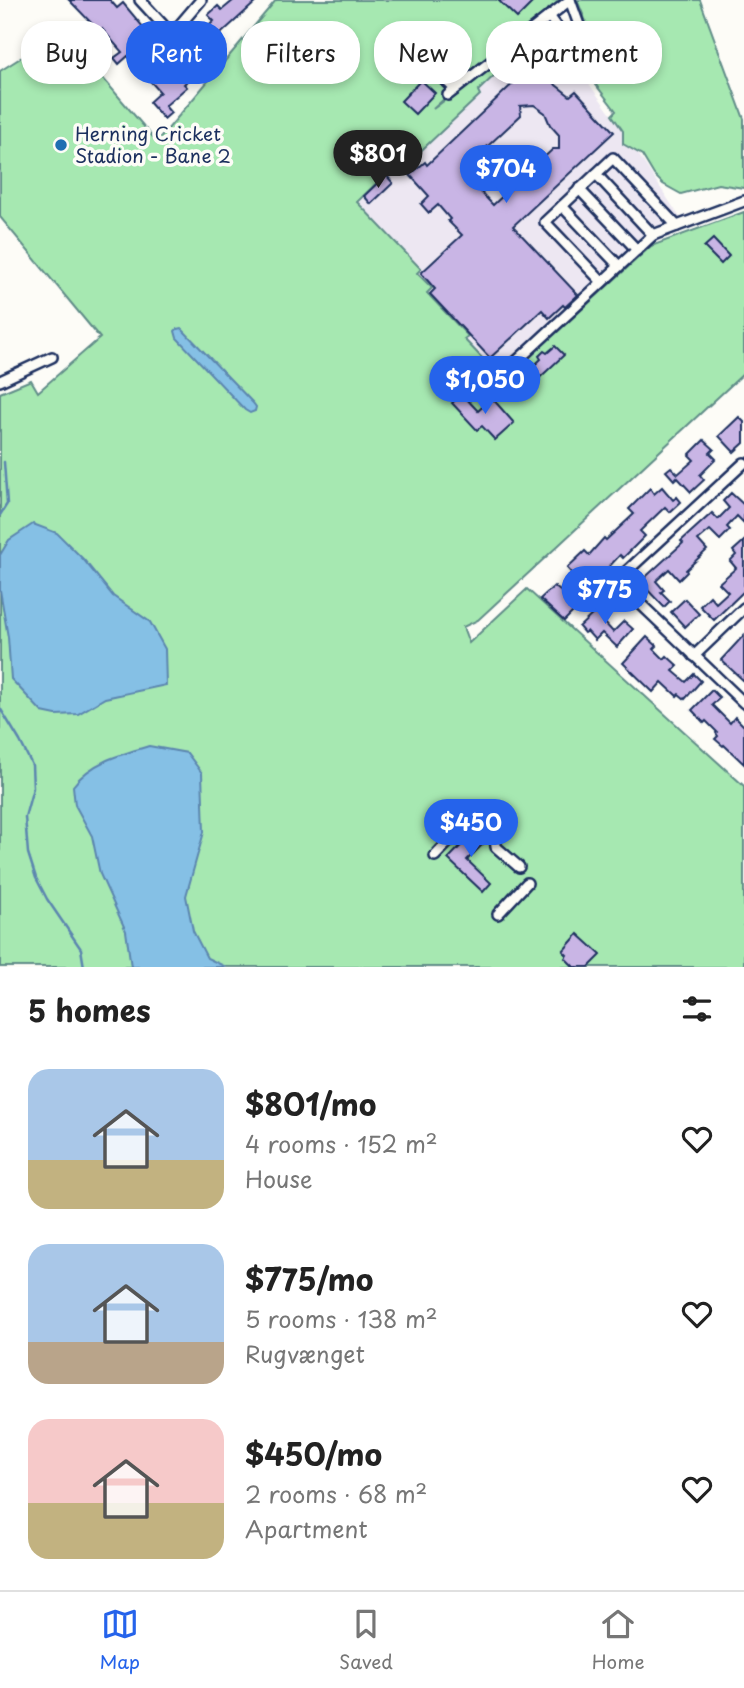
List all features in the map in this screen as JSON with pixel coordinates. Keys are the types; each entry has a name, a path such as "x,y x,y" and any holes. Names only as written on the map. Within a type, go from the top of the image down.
{"street":[{"path":"140,0 160,21"},
{"path":"183,21 201,0"},
{"path":"472,76 549,16 570,0 588,50 579,57 549,16"},
{"path":"445,84 451,92 461,84"},
{"path":"602,282 545,222 613,158 677,226"},
{"path":"596,174 653,234"},
{"path":"579,189 637,250"},
{"path":"493,383 653,234 744,201"},
{"path":"562,206 619,266"},
{"path":"0,381 52,357"},
{"path":"744,463 626,572 622,582 628,592 744,703"},
{"path":"694,656 744,608"},
{"path":"435,856 474,815 495,835 496,847 519,867"},
{"path":"498,914 527,883"}],"shaded area":[{"path":"486,62 486,84 589,84 681,219 504,381 334,198 460,84 472,84 472,73"}],"green space":[{"path":"276,0 563,0 537,21 486,21 486,62 472,73 472,21 374,21 374,84 460,84 433,109 467,84 472,84 472,80 486,70 486,83 478,91 480,95 409,162 401,162 391,151 391,146 377,158 388,172 357,202 421,269 417,273 432,288 427,293 468,336 464,339 504,381 651,246 744,212 744,373 478,620 463,627 469,643 527,589 744,786 744,967 0,967 0,393 31,380 38,392 100,338 0,217 0,71 21,58 21,84 108,84 157,142 206,84 227,84 227,58 241,42 241,84 360,84 360,21 258,21"},
{"path":"577,0 700,0 744,119 744,188 718,184 681,194 663,184 642,155 623,144 623,131 612,115 616,111 595,84 662,84 662,21 586,21"}],"water":[{"path":"181,328 253,403 255,411 250,413 245,410 177,338 175,331"},
{"path":"33,524 57,533 84,560 113,596 150,622 165,649 166,685 105,698 78,714 56,715 42,712 11,679 8,637 0,590 0,555 9,540"},
{"path":"149,746 187,753 202,773 204,832 186,896 193,931 207,958 226,967 131,967 126,931 100,874 92,836 75,805 73,786 98,765"}],"building":[{"path":"69,0 110,0 117,8 123,3 138,21 126,21 126,58 119,64 114,58 122,52 112,40 112,21 89,21"},
{"path":"234,0 258,0 227,28 227,21 214,21 208,15 218,6 222,10"},
{"path":"498,0 535,0 517,18"},
{"path":"153,84 184,84 187,87 165,106 171,113 164,119 149,102 160,92"},
{"path":"417,84 425,84 435,93 415,114 401,101"},
{"path":"512,84 555,84 570,96 576,91 614,132 513,226 578,295 549,318 542,310 490,358 430,294 435,289 421,273 462,235 448,221 450,219 438,205 429,213 421,204 429,196 410,175 425,162 427,165","holes":["534,105 545,113 550,125 559,135 559,149 553,149 493,205 461,171 521,115 520,106"]},
{"path":"386,175 393,183 371,204 364,196"},
{"path":"713,239 729,256 721,264 704,247"},
{"path":"555,346 564,355 534,383 525,374 541,359 539,356 544,351 547,353"},
{"path":"462,394 478,411 492,398 514,423 495,440 482,426 477,430 452,403"},
{"path":"739,417 744,422 744,443 734,452 719,436"},
{"path":"704,440 714,449 710,453 716,459 700,475 704,480 691,492 677,477 674,480 666,471 671,467 678,474 694,460 689,455"},
{"path":"662,487 673,500 677,497 681,502 670,512 665,507 640,531 645,536 623,558 620,555 599,579 595,576 581,589 568,604 574,611 564,621 540,599 554,586 560,591 575,577 567,568 585,551 589,555 604,538 606,540 634,514 629,509 650,488 654,494"},
{"path":"731,493 744,505 744,523 737,516 727,527 730,530 720,540 710,530 698,540 707,550 679,580 669,569 656,581 664,590 661,592 670,601 664,607 640,582 712,513 718,519 729,508 723,501"},
{"path":"744,541 744,591 714,620 700,606 710,596 716,603 728,592 719,583 736,568 730,561 736,555 733,551"},
{"path":"685,599 699,614 685,627 671,612"},
{"path":"601,602 611,613 603,621 613,632 624,621 633,629 617,647 602,633 595,640 579,627 595,612 593,610"},
{"path":"744,635 744,681 721,660"},
{"path":"647,637 657,646 654,649 664,659 667,656 678,666 673,671 686,682 694,674 701,681 685,699 679,694 677,696 662,682 653,692 623,663"},
{"path":"712,690 720,698 712,705 730,723 735,717 744,726 744,764 715,739 717,732 692,710"},
{"path":"478,828 489,842 486,841 467,860 491,883 483,892 448,859"},
{"path":"578,934 601,955 589,967 574,967 565,958 567,955 563,951"}],"waterway":[{"path":"0,515 7,504 4,462"},
{"path":"0,708 32,765 33,788 25,817 28,853 36,878 81,949 84,967"}],"place":[{"name":"Herning Cricket Stadion - Bane 2","path":"61,145"}]}
